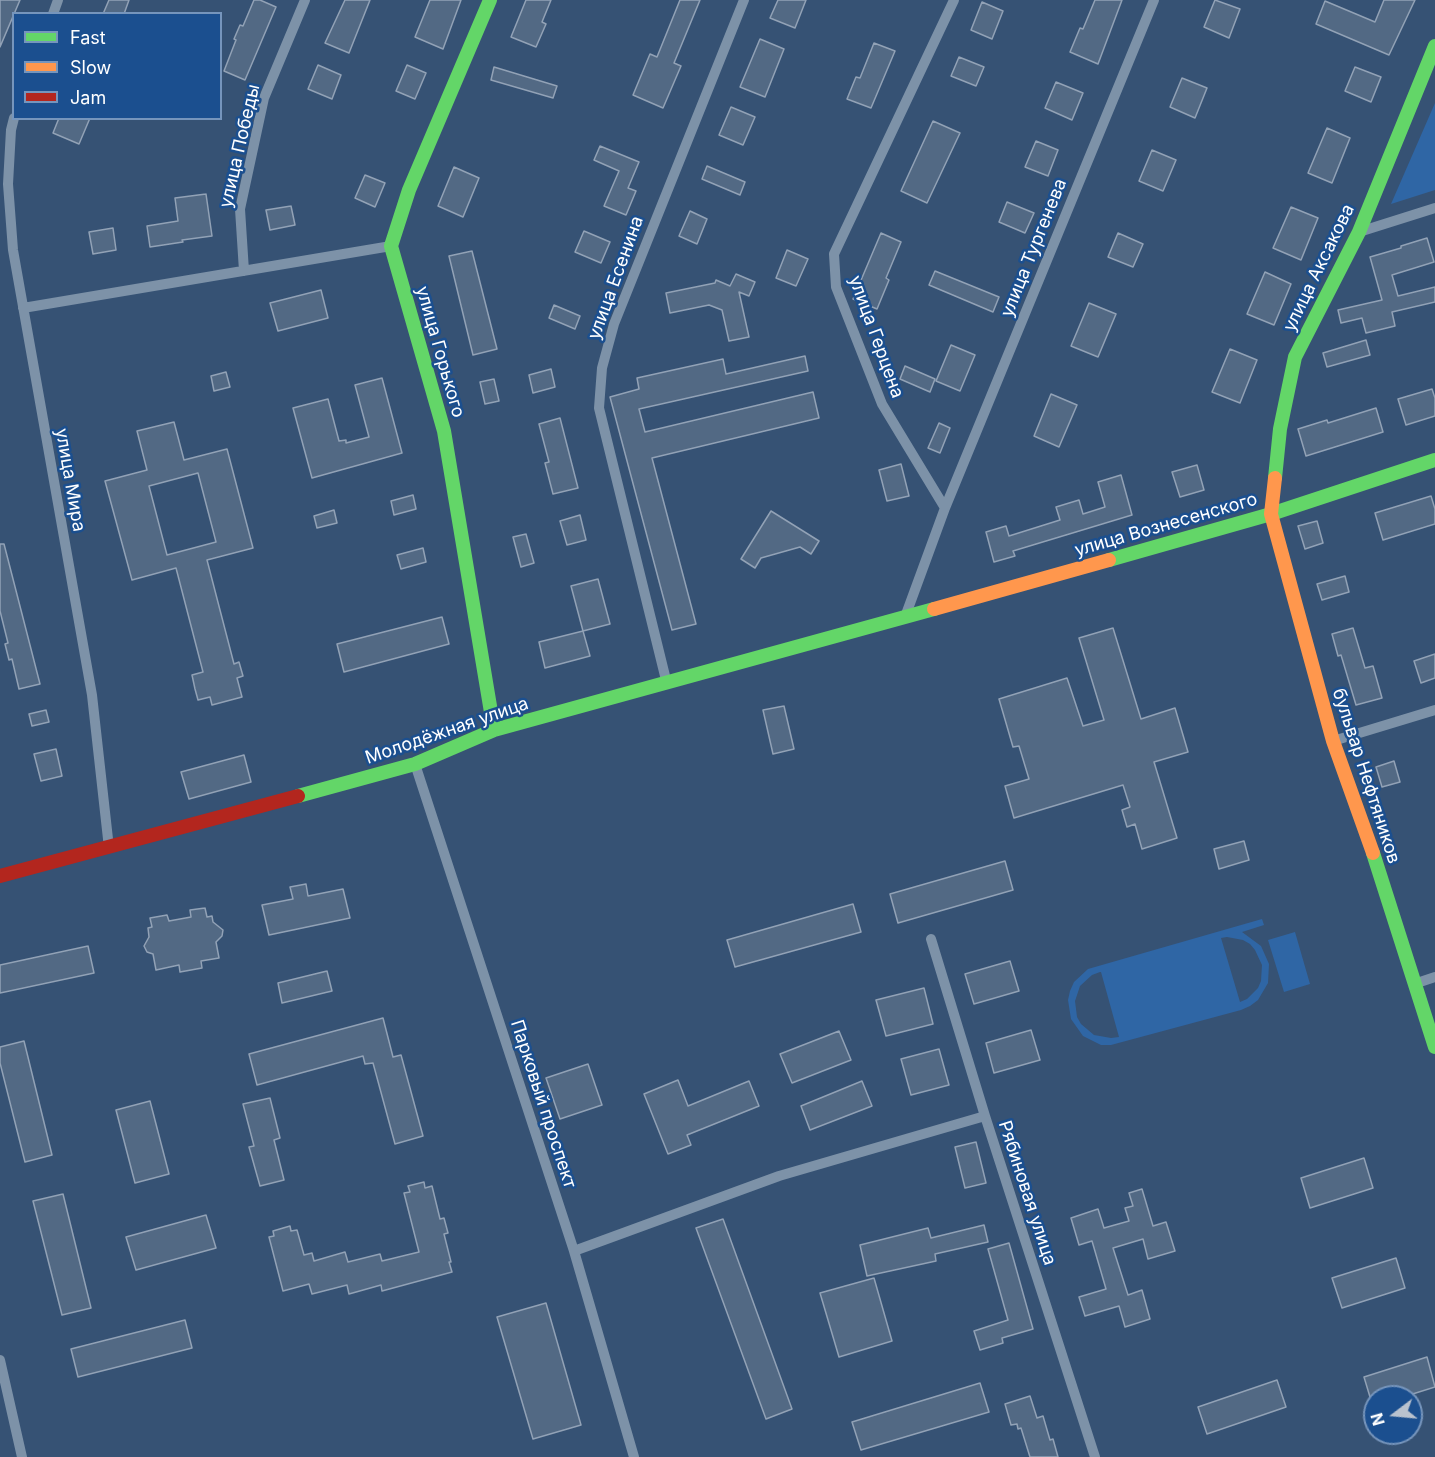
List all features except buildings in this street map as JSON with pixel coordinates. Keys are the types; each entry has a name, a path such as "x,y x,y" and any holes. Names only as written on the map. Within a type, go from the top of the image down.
{"street":[{"name":"улица Победы","path":"244,271 240,209 264,98 305,0"},
{"path":"23,308 392,246 409,190 490,0"},
{"name":"улица Есенина","path":"667,684 599,408 603,368 614,324 744,0"},
{"name":"улица Герцена","path":"945,508 882,404 836,287 834,254 954,0"},
{"name":"улица Тургенева","path":"945,508 1154,0"},
{"name":"улица Аксакова","path":"1271,514 1280,429 1295,357 1359,232 1435,46"},
{"name":"улица Мира","path":"14,120 8,184 13,250 92,696 109,848"},
{"path":"1359,232 1435,208"},
{"name":"улица Горького","path":"392,246 444,432 494,730"},
{"name":"улица Вознесенского","path":"905,617 1271,514 1435,460"},
{"path":"905,617 945,508"},
{"name":"бульвар Нефтяников","path":"1271,514 1334,741 1435,1047"},
{"name":"Молодёжная улица","path":"0,876 415,764 494,730 905,617"},
{"path":"1334,741 1435,710"},
{"name":"Парковый проспект","path":"415,764 574,1251 634,1457"},
{"name":"Рябиновая улица","path":"931,939 985,1116 1095,1457"},
{"path":"1414,984 1435,977"},
{"path":"574,1251 779,1176 985,1116"},
{"path":"0,1360 22,1457"}],"shaded area":[{"path":"1435,103 1435,190 1391,204"},
{"path":"1262,919 1264,925 1242,932 1261,946 1269,964 1268,983 1258,1000 1241,1010 1111,1045 1101,1045 1083,1036 1071,1019 1068,1000 1070,991 1074,982 1088,969","holes":["1227,937 1250,944 1262,965 1258,988 1247,999 1240,1002 1221,938","1101,972 1119,1037 1094,1035 1081,1024 1077,1017 1075,1001 1080,986 1092,975"]},
{"path":"1295,932 1310,984 1284,992 1268,940"}],"traffic: fast":[{"path":"490,0 409,190 391,246 444,431 494,730"},
{"path":"1275,478 1280,429 1295,357 1359,232 1435,46"},
{"path":"1109,560 1271,514 1435,460"},
{"path":"298,796 415,764 494,730 934,609"},
{"path":"1373,853 1435,1047"}],"traffic: slow":[{"path":"1275,478 1271,514 1333,741 1373,853"},
{"path":"934,609 1109,560"}],"traffic: jam":[{"path":"0,876 298,796"}]}
